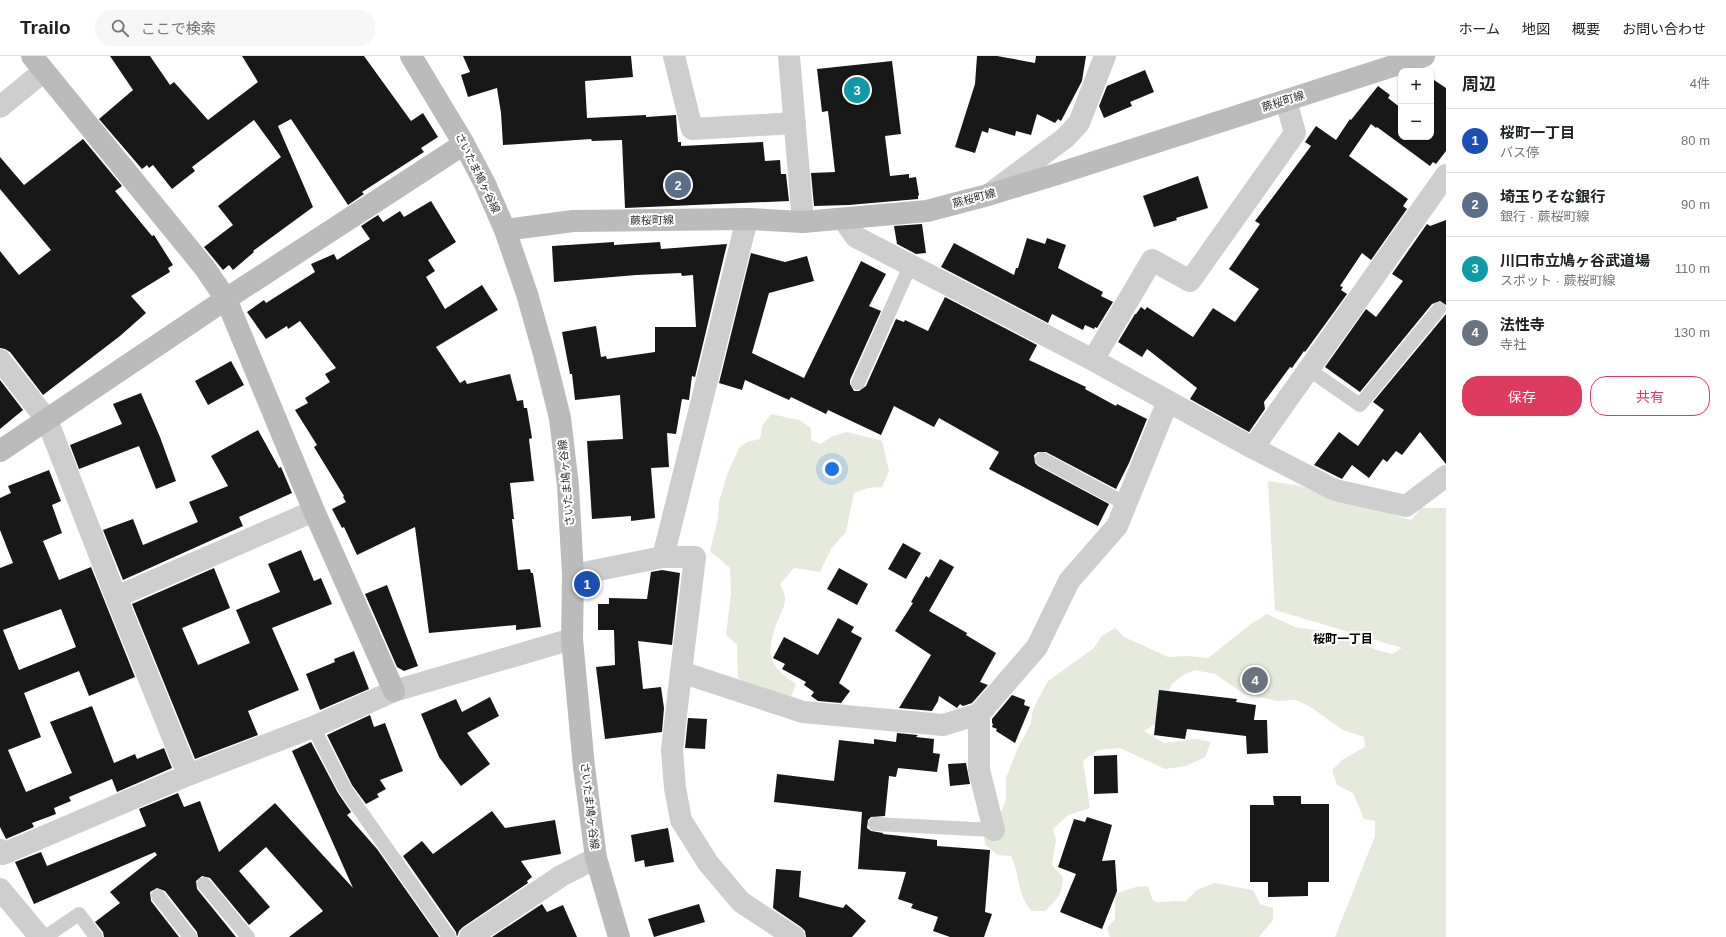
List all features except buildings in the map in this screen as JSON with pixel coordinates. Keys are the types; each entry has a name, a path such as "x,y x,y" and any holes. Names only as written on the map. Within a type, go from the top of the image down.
{"main road":[{"name":"さいたま鳩ヶ谷線","path":"411,56 464,144 485,184 505,230 527,294 560,418 568,486 572,575 572,639 584,767 596,858 619,937"},
{"name":"蕨桜町線","path":"505,230 573,221 747,219 803,222 927,211 988,195 1424,56"},
{"path":"38,64 204,266 226,299 314,511 394,691"},
{"path":"0,451 226,299 464,144"}],"street":[{"path":"674,56 692,129 795,123"},
{"path":"789,56 803,222"},
{"path":"988,195 1065,138 1079,123 1105,56"},
{"path":"0,107 38,64"},
{"path":"1093,360 1152,260 1190,281 1295,133 1286,101"},
{"path":"1253,448 1446,175"},
{"path":"663,557 747,219"},
{"path":"843,219 856,236 910,266 1093,360 1253,448 1335,490 1406,506 1446,476"},
{"path":"0,360 47,420 116,597 188,775"},
{"path":"681,672 803,712 943,725 979,714 1037,647 1069,581 1117,526 1168,401"},
{"path":"116,597 314,511"},
{"path":"572,575 663,557 695,557 672,750 674,788 681,820 708,863 741,902 794,937"},
{"path":"0,850 3,854 188,775 313,727 394,691 572,639"},
{"path":"979,714 980,770 994,830"},
{"path":"470,937 561,876 596,858"},
{"path":"0,889 40,937"}],"lane":[{"path":"858,383 910,266"},
{"path":"1308,369 1360,405 1439,309"},
{"path":"1042,459 1126,504"},
{"path":"313,727 345,789 449,937"},
{"path":"875,824 994,830"},
{"path":"204,884 248,937"},
{"path":"158,896 190,937"},
{"path":"45,937 79,914 96,937"}],"shaded area":[{"path":"771,414 799,420 811,428 811,440 820,444 833,436 847,432 882,441 889,471 882,487 868,488 854,493 846,532 831,549 820,572 794,568 780,584 785,601 773,633 771,650 774,664 779,671 796,684 791,697 757,689 738,678 737,645 726,635 731,593 730,568 710,551 718,519 719,502 728,472 739,448 747,442 760,439 762,426"},
{"path":"1268,481 1300,486 1411,520 1421,508 1446,508 1446,937 1335,937 1375,836 1375,821 1364,819 1353,793 1337,785 1332,770 1342,760 1365,747 1364,737 1343,730 1309,706 1296,700 1279,701 1244,694 1215,674 1194,670 1182,676 1172,684 1164,701 1162,720 1144,731 1164,743 1196,739 1211,742 1205,757 1186,766 1165,769 1120,748 1098,750 1083,761 1090,808 1068,815 1053,829 1056,840 1052,865 1063,877 1062,888 1056,900 1045,911 1032,911 1027,905 1021,892 1011,856 998,855 985,845 982,822 1001,812 1006,800 1006,778 1017,750 1031,723 1033,709 1048,681 1094,648 1102,636 1115,628 1124,637 1168,657 1186,656 1208,658 1251,624 1267,614 1295,627 1321,631 1356,641 1377,650 1392,654 1402,648 1275,610"},
{"path":"1215,883 1253,890 1260,904 1273,908 1273,920 1259,937 1110,937 1107,928 1115,919 1115,894 1136,887 1148,886 1153,901 1185,902 1197,890"}],"place":[{"name":"川口市立鳩ヶ谷武道場","path":"857,90"},
{"name":"埼玉りそな銀行","path":"678,185"},
{"name":"桜町一丁目","path":"587,584"},
{"name":"法性寺","path":"1255,680"}],"district":[{"name":"桜町一丁目","path":"1343,639"}]}
